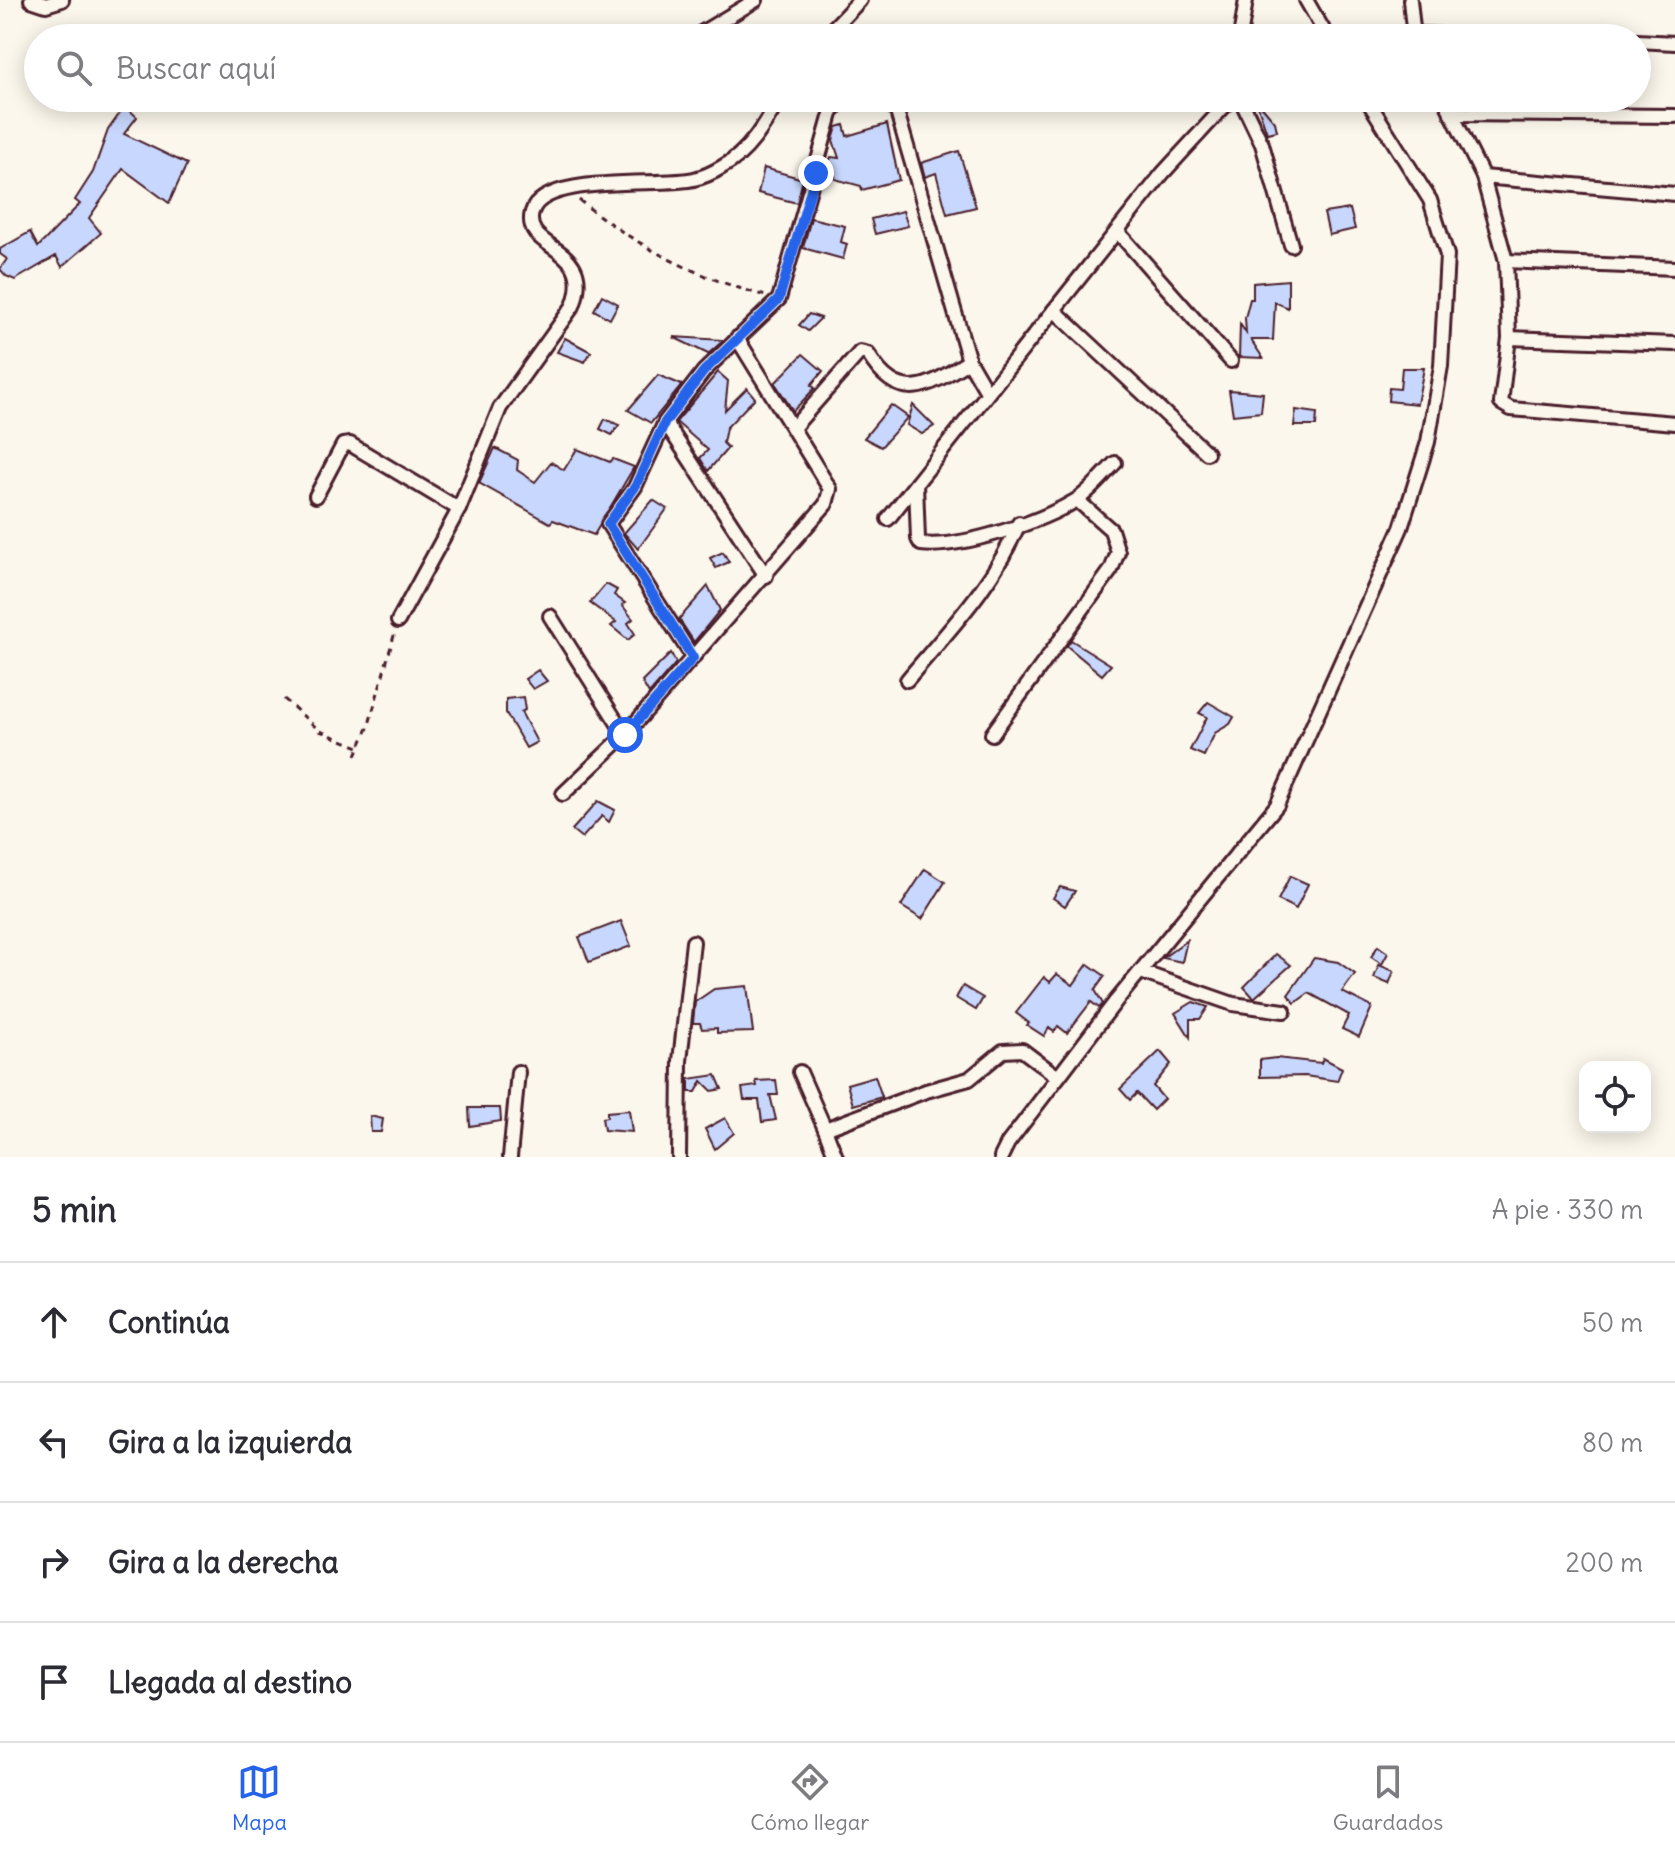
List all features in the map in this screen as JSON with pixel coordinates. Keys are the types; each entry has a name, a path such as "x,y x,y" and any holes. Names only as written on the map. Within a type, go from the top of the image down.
{"street":[{"path":"31,0 46,5 62,0"},
{"path":"716,24 756,0"},
{"path":"837,24 860,0"},
{"path":"1242,24 1246,0"},
{"path":"1306,0 1320,24"},
{"path":"1410,0 1412,24"},
{"path":"1651,42 1675,43"},
{"path":"398,621 459,509 500,408 559,328 579,291 580,275 572,263 537,234 531,221 532,209 541,200 597,182 693,179 722,167 745,152 771,112"},
{"path":"693,658 608,524 635,487 665,422 704,371 779,299 832,112"},
{"path":"897,112 969,361 987,392"},
{"path":"888,519 1163,173 1219,112"},
{"path":"1247,112 1262,144 1291,245"},
{"path":"1001,1157 1058,1077 1277,805 1401,528 1428,442 1441,366 1447,255 1430,200 1375,112"},
{"path":"1675,116 1451,114 1483,177 1506,261 1509,338 1499,396 1507,408 1675,423"},
{"path":"1483,177 1675,194"},
{"path":"1117,231 1231,361"},
{"path":"1506,261 1675,268"},
{"path":"1054,310 1207,453"},
{"path":"563,794 625,735 826,504 830,489 737,338"},
{"path":"1509,338 1675,344"},
{"path":"793,428 860,352 868,354 875,365 900,386 909,389 938,380 969,361"},
{"path":"665,422 766,576"},
{"path":"316,496 343,445 350,444 459,509"},
{"path":"916,484 921,544 968,540 1077,500 1115,463"},
{"path":"992,734 1111,570 1118,552 1111,530 1077,500"},
{"path":"907,680 977,596 1009,550 1019,523"},
{"path":"550,616 625,735"},
{"path":"679,1157 680,1061 693,942"},
{"path":"1141,972 1233,1004 1284,1011"},
{"path":"825,1129 926,1091 969,1079 1003,1051 1022,1050 1058,1077"},
{"path":"510,1157 518,1072"},
{"path":"800,1072 836,1157"}],"path":[{"path":"567,190 636,242 690,272 779,299"},
{"path":"356,755 385,675 398,621"},
{"path":"284,699 320,731 359,747"}],"building":[{"path":"121,112 132,112 137,117 124,134 187,164 169,203 123,169 89,218 101,233 62,267 56,256 15,280 6,276 0,269 7,259 0,254 0,249 30,232 38,247 80,204 75,200 93,172 108,130"},
{"path":"1260,112 1267,112 1275,122 1277,131 1267,133"},
{"path":"887,124 899,180 862,190 861,186 824,175 831,157 839,158 833,140 837,127 844,125 847,136"},
{"path":"959,151 976,207 947,214 936,173 925,177 921,163"},
{"path":"764,168 803,179 797,203 758,193"},
{"path":"1350,209 1355,229 1329,235 1324,213"},
{"path":"903,211 908,226 875,234 871,219"},
{"path":"811,218 845,226 841,242 847,244 843,259 803,248"},
{"path":"1288,280 1288,308 1275,302 1273,340 1251,340 1263,358 1239,357 1240,324 1246,333 1245,318 1250,299 1253,299 1253,283"},
{"path":"602,295 618,304 610,319 594,310"},
{"path":"809,314 821,318 808,331 799,325"},
{"path":"673,337 724,340 708,354"},
{"path":"565,338 591,352 585,362 557,352"},
{"path":"803,354 823,371 811,385 815,388 793,411 775,383"},
{"path":"1402,368 1424,368 1417,404 1388,401 1389,388 1400,389"},
{"path":"718,372 728,381 725,410 747,388 755,398 726,428 723,443 728,448 708,471 700,458 708,450 676,422"},
{"path":"658,375 682,385 651,423 628,410"},
{"path":"1229,390 1263,393 1261,412 1233,415"},
{"path":"891,405 908,417 881,447 864,438"},
{"path":"913,405 934,426 922,434 907,425"},
{"path":"1296,410 1317,413 1316,426 1294,426"},
{"path":"605,419 619,425 612,435 600,429"},
{"path":"495,448 518,460 517,470 535,482 551,462 564,470 577,449 610,462 613,459 634,467 594,535 553,520 550,523 479,483"},
{"path":"653,500 667,509 638,549 624,533"},
{"path":"723,552 729,562 716,568 710,558"},
{"path":"606,584 617,590 614,595 625,603 622,605 633,619 628,623 635,634 628,640 611,626 616,622 590,603"},
{"path":"708,586 720,610 694,642 679,619"},
{"path":"1071,640 1111,665 1102,675 1067,646"},
{"path":"671,653 676,663 649,694 642,682"},
{"path":"538,670 547,681 533,689 525,679"},
{"path":"523,697 525,710 521,712 537,742 526,748 506,713 506,699"},
{"path":"1208,702 1234,717 1230,724 1215,733 1204,756 1190,750 1207,717 1199,713"},
{"path":"598,801 615,810 609,822 602,816 582,838 572,830"},
{"path":"925,869 945,882 922,919 901,906"},
{"path":"1290,876 1308,884 1296,909 1278,900"},
{"path":"1060,887 1075,891 1065,906 1053,898"},
{"path":"621,921 631,946 589,962 579,937"},
{"path":"1187,940 1182,962 1163,958 1164,957"},
{"path":"1378,946 1388,953 1382,964 1371,957"},
{"path":"1276,954 1291,965 1254,998 1244,987"},
{"path":"1314,958 1338,962 1355,974 1342,992 1372,1007 1359,1037 1342,1029 1349,1015 1309,993 1295,1003 1288,995"},
{"path":"1088,964 1105,976 1095,990 1103,1004 1099,1008 1091,1002 1067,1033 1058,1026 1054,1032 1049,1028 1044,1036 1016,1013 1044,977 1050,982 1057,974 1073,985"},
{"path":"1379,965 1394,971 1389,984 1374,978"},
{"path":"747,986 753,1032 717,1033 717,1028 702,1029 700,1023 693,1023 695,1002 714,989"},
{"path":"963,986 983,998 976,1010 956,998"},
{"path":"1193,1002 1208,1007 1200,1019 1190,1019 1190,1037 1175,1013"},
{"path":"1160,1051 1171,1064 1153,1086 1164,1099 1153,1110 1137,1093 1130,1100 1120,1089"},
{"path":"1276,1058 1321,1063 1323,1058 1342,1068 1337,1081 1305,1076 1260,1077 1260,1060"},
{"path":"716,1075 722,1089 712,1091 702,1081 696,1092 689,1092 689,1079"},
{"path":"875,1076 882,1097 853,1105 847,1084"},
{"path":"776,1080 778,1095 770,1095 776,1120 762,1122 759,1100 744,1100 742,1088 757,1086 756,1081"},
{"path":"469,1108 500,1108 501,1121 470,1126"},
{"path":"629,1110 632,1132 604,1130 602,1118 607,1117 607,1112"},
{"path":"370,1116 383,1119 381,1132 371,1132"},
{"path":"725,1118 734,1133 715,1149 705,1129"}],"route":[{"path":"625,735 693,658 612,532 608,524 610,517 635,487 647,454 665,422 704,371 779,299 816,173"}]}
